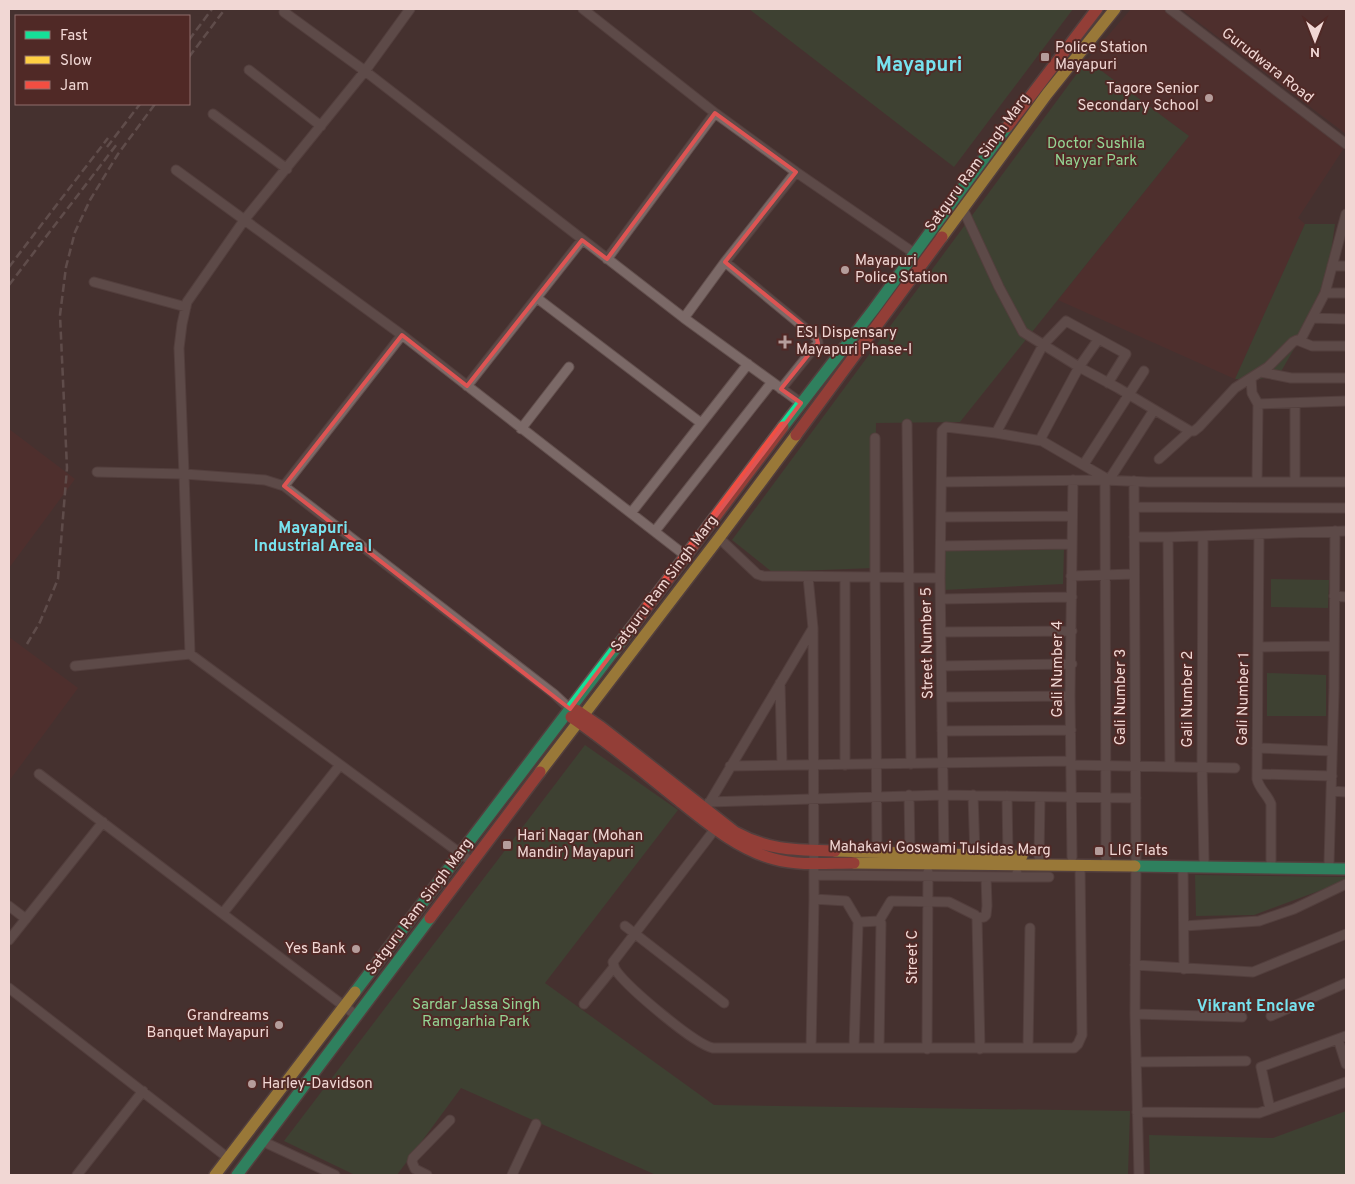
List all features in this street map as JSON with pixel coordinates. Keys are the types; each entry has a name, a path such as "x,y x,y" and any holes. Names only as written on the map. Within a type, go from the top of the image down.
{"main road":[{"name":"Satguru Ram Singh Marg","path":"215,1175 874,309 1012,120 1097,9"},
{"name":"Satguru Ram Singh Marg","path":"236,1175 719,538 1047,94 1115,9"},
{"path":"570,709 581,718"},
{"name":"Mahakavi Goswami Tulsidas Marg","path":"581,718 601,726 708,806 735,832 751,841 814,857 928,859 1016,871 1106,858 1183,866 1346,863"},
{"name":"Mahakavi Goswami Tulsidas Marg","path":"581,718 715,829 742,847 763,856 787,862 814,857 877,852 910,853 928,859 944,854 1039,857 1076,862 1204,861 1346,870"}],"street":[{"path":"190,654 180,348 182,324 187,302 245,219 365,71 410,9"},
{"path":"583,9 715,113 796,172 914,253"},
{"name":"Gurudwara Road","path":"1170,9 1346,144"},
{"path":"284,12 365,71 684,318 801,403"},
{"path":"249,70 321,126"},
{"path":"607,258 715,113"},
{"path":"213,114 286,169"},
{"path":"176,170 402,335 686,556"},
{"path":"684,318 725,262 796,172"},
{"path":"963,209 1003,295 1023,332 1079,367 1190,431"},
{"path":"1300,341 1325,293 1332,266 1343,242 1346,214"},
{"path":"468,386 582,240"},
{"path":"725,262 817,338 818,343 782,389"},
{"path":"1332,266 1346,266"},
{"path":"94,282 186,307"},
{"path":"1325,293 1346,293"},
{"path":"537,298 702,423"},
{"path":"1312,318 1346,319"},
{"path":"1107,480 1084,464 1042,440 996,433 1043,344 1066,321 1126,354 1108,383"},
{"path":"284,486 402,335"},
{"path":"1042,440 1042,436 1079,367 1098,340"},
{"path":"1159,459 1190,431 1200,427 1235,388 1268,367 1293,342 1297,340 1312,346 1346,346"},
{"path":"630,513 748,364"},
{"path":"522,429 569,367"},
{"path":"1084,464 1144,371"},
{"path":"1261,372 1291,378 1346,378"},
{"path":"1251,378 1252,393 1258,404 1257,482"},
{"path":"655,531 772,382"},
{"path":"1258,404 1346,401"},
{"path":"1294,402 1295,482"},
{"path":"1106,858 1105,575 1107,480 1154,410"},
{"path":"907,424 911,764"},
{"name":"Street Number 5","path":"944,854 942,599 940,578 942,546 942,431 946,427 996,433"},
{"path":"875,438 874,577 877,852"},
{"path":"97,472 184,474 265,480 284,486 554,694 570,709"},
{"name":"Gali Number 4","path":"1028,1048 1074,1048 1082,1035 1076,862 1071,798 1070,696 1072,664 1073,480"},
{"path":"942,482 1107,480 1346,482"},
{"name":"Gali Number 3","path":"1134,481 1135,1014 1139,1175"},
{"path":"1134,508 1346,508"},
{"path":"942,517 1072,516"},
{"path":"1329,863 1335,531"},
{"path":"1134,537 1346,531"},
{"name":"Gali Number 1","path":"1259,534 1257,774 1258,783 1271,804 1271,865"},
{"name":"Gali Number 2","path":"1203,536 1202,767 1204,861"},
{"path":"1168,537 1170,766"},
{"path":"719,538 757,574 762,576 940,578"},
{"path":"942,546 1072,544"},
{"path":"1071,576 1134,574"},
{"path":"808,577 813,628 812,765 814,899 811,1048"},
{"path":"845,577 845,765"},
{"path":"1334,596 1346,597"},
{"path":"942,599 1072,597"},
{"path":"708,806 813,628"},
{"path":"942,632 1072,631"},
{"path":"1258,647 1334,646"},
{"path":"75,666 190,654 472,862"},
{"path":"942,666 1072,664"},
{"path":"780,682 782,765"},
{"path":"943,697 1070,696"},
{"path":"942,731 1071,730"},
{"path":"1257,748 1332,751"},
{"path":"730,766 1071,763 1235,768"},
{"path":"224,913 340,765"},
{"path":"39,774 357,1016"},
{"path":"1257,774 1332,776"},
{"path":"1331,791 1346,792"},
{"path":"708,806 909,795 1136,798"},
{"path":"909,795 910,853"},
{"path":"973,795 975,855"},
{"path":"1007,796 1008,856"},
{"path":"1039,857 1040,797"},
{"path":"9,940 103,822"},
{"path":"715,829 613,962 616,972 660,1013 708,1047 1028,1048 1030,928"},
{"name":"Street C","path":"927,1049 928,859"},
{"path":"1183,866 1184,969"},
{"path":"814,875 986,877 1016,871 1049,877"},
{"path":"977,918 984,917 986,911 986,877"},
{"path":"1184,926 1260,921 1346,884"},
{"path":"814,899 846,901 859,922 854,1048"},
{"path":"879,921 891,901 927,901 954,904 975,915 977,918 980,1049"},
{"path":"9,906 26,919"},
{"path":"859,922 879,921"},
{"path":"879,921 881,923 879,1048"},
{"path":"625,926 724,1004"},
{"path":"1135,965 1253,972 1346,934"},
{"path":"584,1004 596,986 614,967"},
{"path":"1271,1016 1346,984"},
{"path":"9,988 228,1158"},
{"path":"1135,1014 1242,1017"},
{"path":"1270,1109 1261,1066 1342,1037 1346,1064"},
{"path":"1136,1062 1246,1061"},
{"path":"1137,1112 1259,1113 1346,1082"},
{"path":"77,1175 143,1091"},
{"path":"422,1174 413,1166 413,1158 450,1120"},
{"path":"512,1175 536,1124"},
{"path":"262,1141 335,1175"}],"highlighted area":[{"path":"715,113 796,172 725,262 816,336 818,343 781,389 801,403 570,709 284,486 402,335 467,386 582,240 607,259"}],"shaded area":[{"path":"1131,9 1164,9 1344,148 1298,218 1305,224 1235,379 1058,300 1189,136 1087,60"},
{"path":"1181,9 1346,9 1346,134"},
{"path":"9,429 75,479 9,568"},
{"path":"9,637 78,688 9,781"}],"green space":[{"path":"749,9 1073,9 954,167"},
{"name":"Doctor Sushila Nayyar Park","path":"1087,60 1189,136 960,422 876,423 874,568 772,572 732,540"},
{"path":"1305,224 1335,224 1325,295 1279,375 1260,379 1235,379"},
{"path":"1064,549 1063,584 944,590 945,550"},
{"path":"1271,579 1329,580 1328,608 1271,607"},
{"path":"1267,673 1326,675 1326,716 1267,716"},
{"name":"Sardar Jassa Singh Ramgarhia Park","path":"585,745 678,810 545,983 714,1105 1130,1111 1128,1175 656,1175 461,1088 397,1175 355,1175 284,1141"},
{"path":"1195,875 1346,877 1346,881 1254,915 1196,916"},
{"path":"1346,1111 1346,1175 1150,1175 1149,1135 1273,1138"}],"railway":[{"path":"190,39 212,9"},
{"path":"190,56 225,9"},
{"path":"107,147 139,105"},
{"path":"27,644 40,622 58,579 67,468 60,315 66,267 75,232 90,200 118,154 154,105"},
{"path":"9,267 108,138"},
{"path":"9,285 117,144"}],"traffic: fast":[{"path":"783,427 874,309 1007,127"},
{"path":"355,992 636,622"},
{"path":"1135,866 1346,869"},
{"path":"237,1175 430,918"}],"traffic: slow":[{"path":"942,237 1047,94 1115,9"},
{"path":"540,772 796,435"},
{"path":"835,851 1022,856"},
{"path":"854,863 1135,866"},
{"path":"215,1175 355,992"}],"traffic: jam":[{"path":"1007,127 1097,9"},
{"path":"796,435 942,237"},
{"path":"636,622 783,427"},
{"path":"576,710 601,727 735,832 772,846 795,850 835,851"},
{"path":"571,717 711,825 747,849 774,859 793,863 854,863"},
{"path":"430,918 540,772"}],"place":[{"name":"Police Station Mayapuri","path":"1045,57"},
{"name":"Tagore Senior Secondary School","path":"1209,98"},
{"name":"Mayapuri Police Station","path":"845,270"},
{"name":"ESI Dispensary Mayapuri Phase-I","path":"785,342"},
{"name":"Hari Nagar (Mohan Mandir) Mayapuri","path":"507,845"},
{"name":"LIG Flats","path":"1099,851"},
{"name":"Yes Bank","path":"356,949"},
{"name":"Grandreams Banquet Mayapuri","path":"279,1025"},
{"name":"Harley-Davidson","path":"252,1084"}],"district":[{"name":"Mayapuri","path":"919,66"},
{"name":"Mayapuri Industrial Area I","path":"313,538"},
{"name":"Vikrant Enclave","path":"1256,1007"}]}
